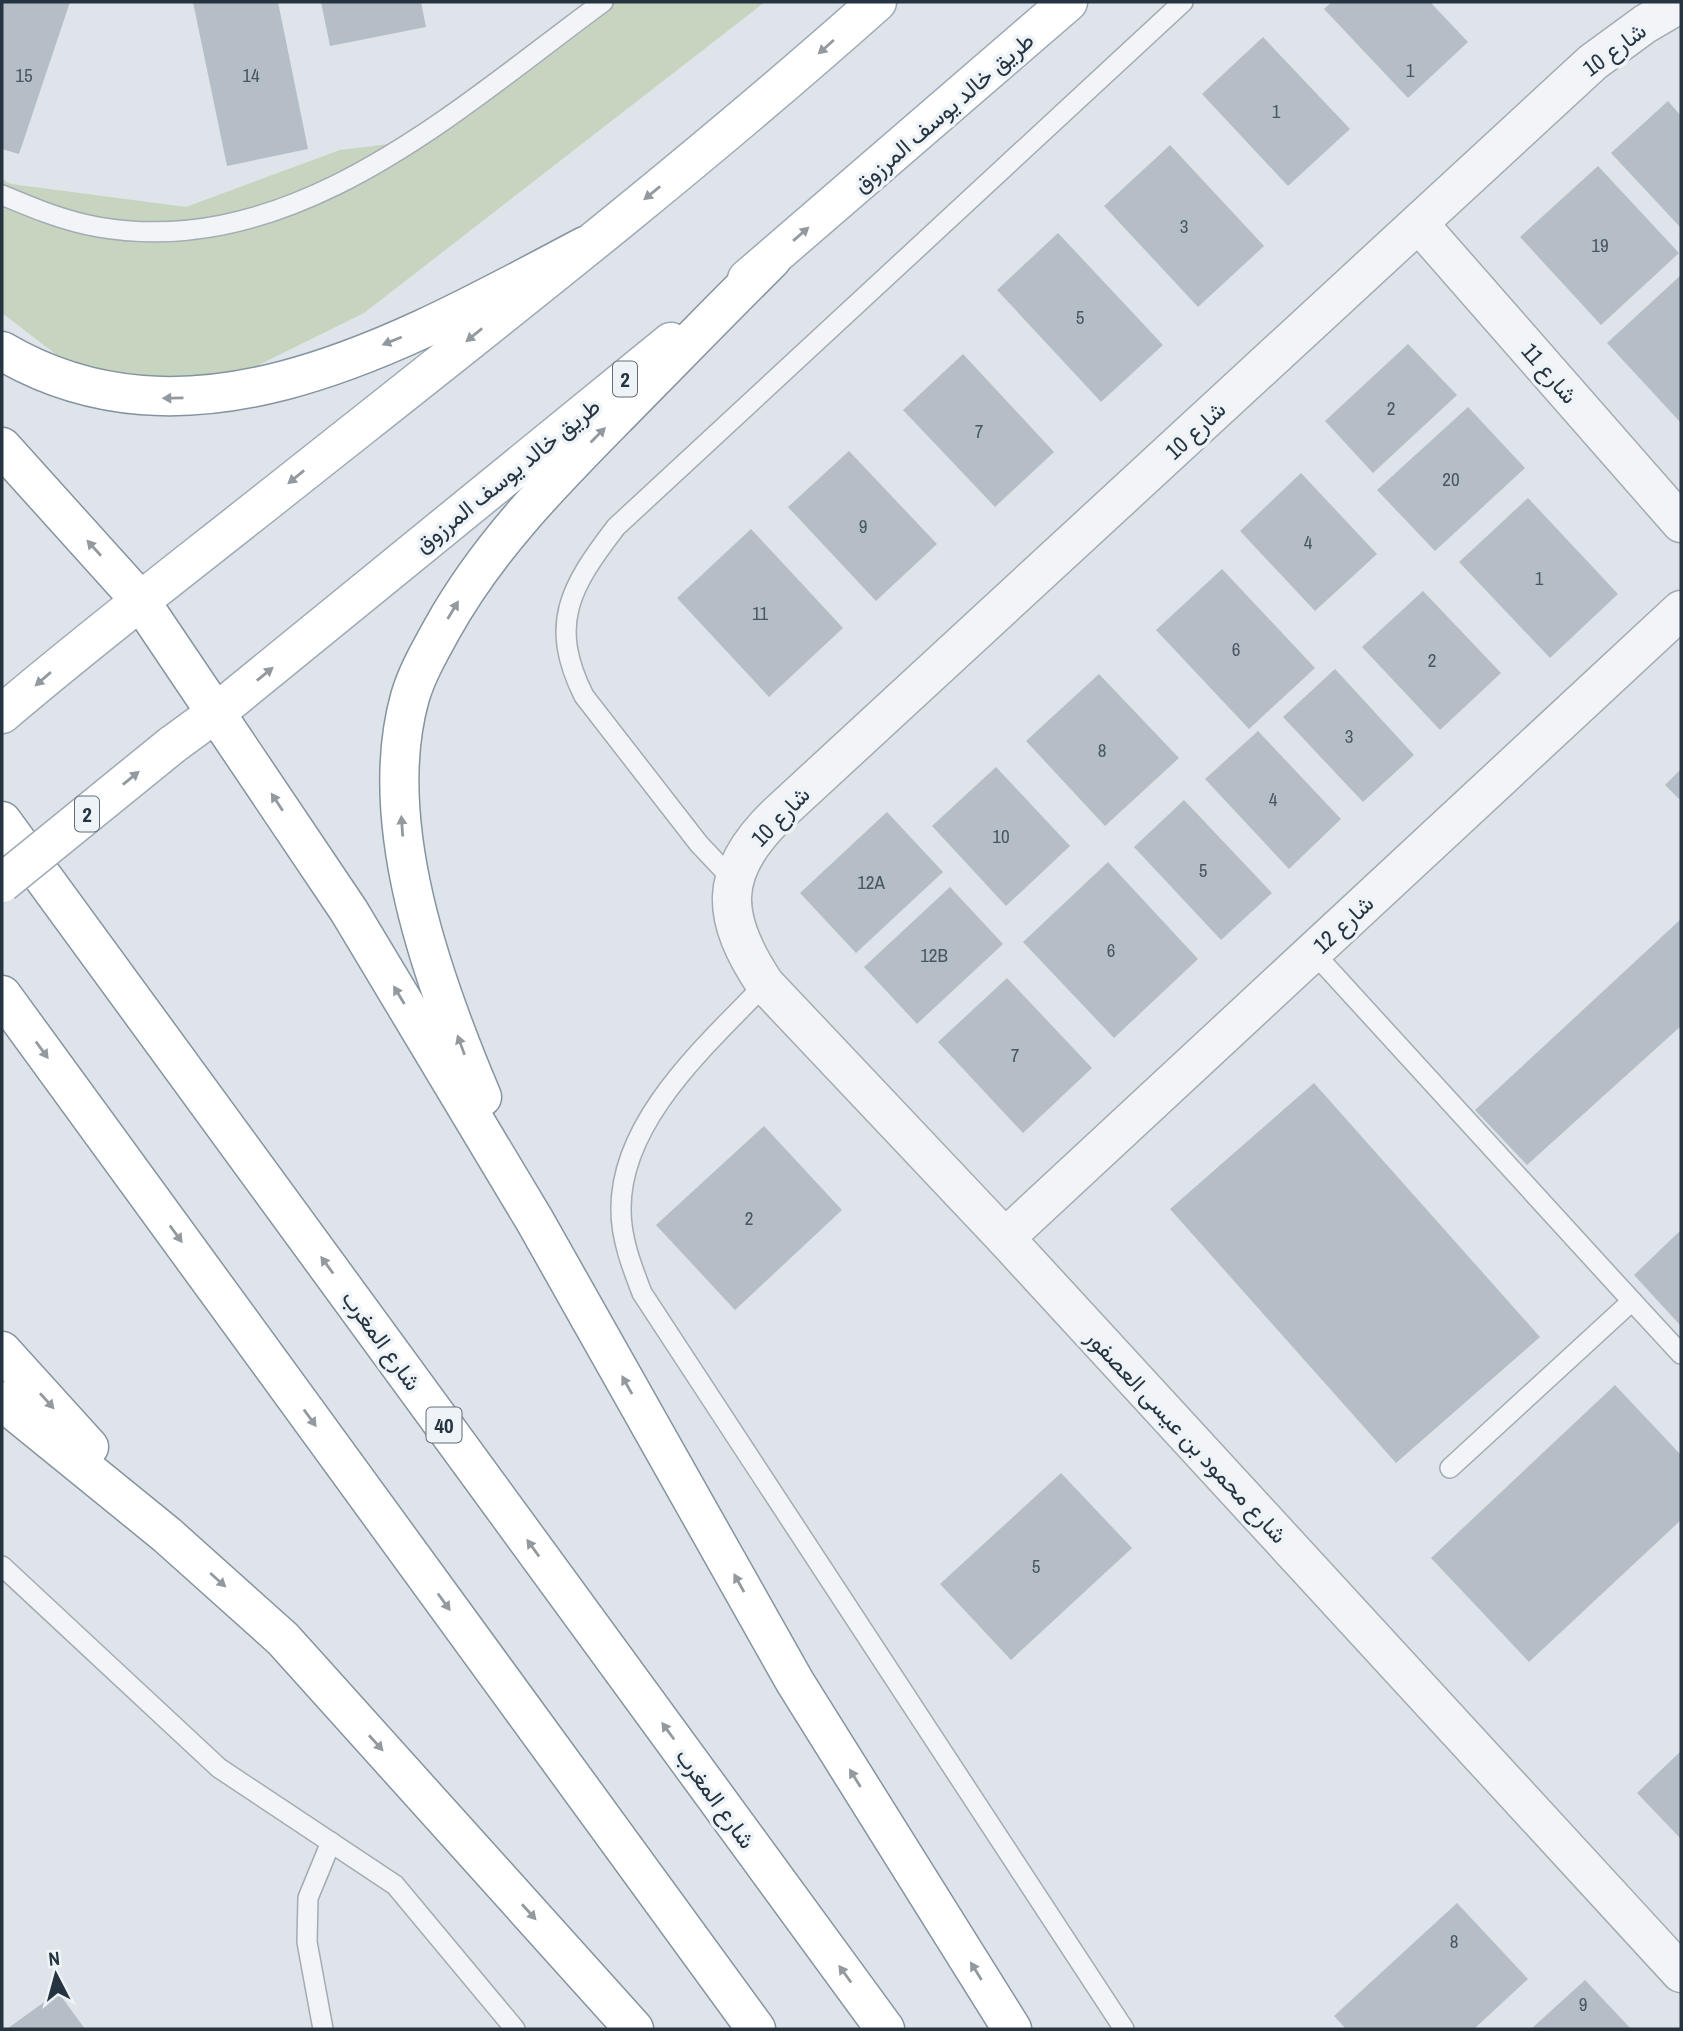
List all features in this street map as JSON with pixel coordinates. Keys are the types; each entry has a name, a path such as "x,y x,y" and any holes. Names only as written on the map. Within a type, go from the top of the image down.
{"main road":[{"path":"2,714 139,599 274,496 757,109 877,2"},
{"name":"طريق خالد يوسف المرزوق","path":"2,883 172,745 217,712 772,259 1068,2"},
{"path":"2,351 56,375 129,395 196,397 239,391 279,383 415,331 585,246"},
{"path":"535,1221 470,1069 443,993 406,863 400,785 410,697 427,656 448,618 505,534 550,484 772,259"},
{"path":"2,447 139,599 349,911 535,1221 795,1682 1012,2029"},
{"name":"شارع المغرب","path":"2,821 886,2029"},
{"path":"2,995 756,2029"},
{"path":"2,1351 167,1535"},
{"path":"2,1401 167,1535 283,1639 634,2029"}],"street":[{"name":"شارع 10","path":"734,881 748,847 769,823 1593,62 1658,8"},
{"name":"شارع 11","path":"1419,224 1681,523"},
{"name":"شارع 12","path":"1005,1238 1681,610"},
{"name":"شارع محمود بن عيسى العصفور","path":"734,881 731,904 734,930 743,951 765,984 1675,1953"}],"lane":[{"path":"2,195 48,214 98,227 149,232 234,223 275,211 327,189 414,141 603,2"},
{"path":"734,881 699,844 584,696 570,669 564,641 568,613 577,586 616,527 1183,2"},
{"path":"1313,952 1681,1354"},
{"path":"765,984 670,1085 642,1133 631,1160 621,1209 630,1263 650,1305 1124,2029"},
{"path":"1450,1468 1632,1301"},
{"path":"2,1566 219,1768 395,1885 514,2029"},
{"path":"323,2029 306,1941 308,1898 331,1842"}],"green space":[{"path":"610,2 765,2 364,313 228,380 88,379 2,313 2,179 11,184 186,207 340,150 414,141"}],"building":[{"path":"2,2 70,2 19,154 2,149"},
{"path":"193,2 278,2 308,149 227,166"},
{"path":"321,2 421,2 426,27 330,46"},
{"path":"1332,2 1430,2 1468,42 1408,98 1324,9"},
{"path":"1263,37 1350,129 1288,186 1202,94"},
{"path":"1668,101 1681,116 1681,228 1611,153"},
{"path":"1170,145 1264,246 1198,307 1104,206"},
{"path":"1598,166 1679,253 1601,325 1520,237"},
{"path":"1058,233 1163,345 1101,402 997,290"},
{"path":"1681,275 1681,423 1607,343"},
{"path":"1408,344 1457,395 1373,473 1325,421"},
{"path":"963,354 1054,452 995,507 903,410"},
{"path":"1468,407 1525,468 1435,551 1377,490"},
{"path":"849,451 937,544 876,601 788,507"},
{"path":"1301,473 1377,554 1315,611 1240,531"},
{"path":"1528,498 1618,594 1550,658 1459,562"},
{"path":"751,529 843,628 769,697 677,598"},
{"path":"1222,569 1315,668 1249,729 1156,630"},
{"path":"1423,591 1501,673 1440,730 1362,647"},
{"path":"1335,669 1414,755 1363,802 1283,717"},
{"path":"1099,674 1179,758 1105,826 1026,741"},
{"path":"1258,731 1341,819 1289,869 1205,779"},
{"path":"996,767 1070,846 1006,906 932,826"},
{"path":"1681,769 1681,801 1665,785"},
{"path":"1184,800 1272,893 1221,940 1134,847"},
{"path":"887,812 943,872 856,953 800,893"},
{"path":"1108,862 1198,959 1114,1038 1023,942"},
{"path":"950,887 1003,944 917,1024 864,967"},
{"path":"1681,919 1681,1026 1527,1165 1475,1110"},
{"path":"1007,978 1092,1068 1023,1133 938,1042"},
{"path":"1314,1083 1540,1337 1396,1463 1170,1209"},
{"path":"764,1126 842,1210 735,1310 656,1225"},
{"path":"1681,1230 1681,1326 1634,1275"},
{"path":"1615,1385 1681,1455 1681,1520 1529,1662 1431,1558"},
{"path":"1061,1473 1132,1548 1011,1660 940,1584"},
{"path":"1681,1751 1681,1839 1637,1793"},
{"path":"1457,1903 1528,1979 1474,2029 1346,2029 1334,2016"},
{"path":"1585,1980 1631,2029 1531,2029"},
{"path":"58,1992 85,2029 7,2029"}]}
